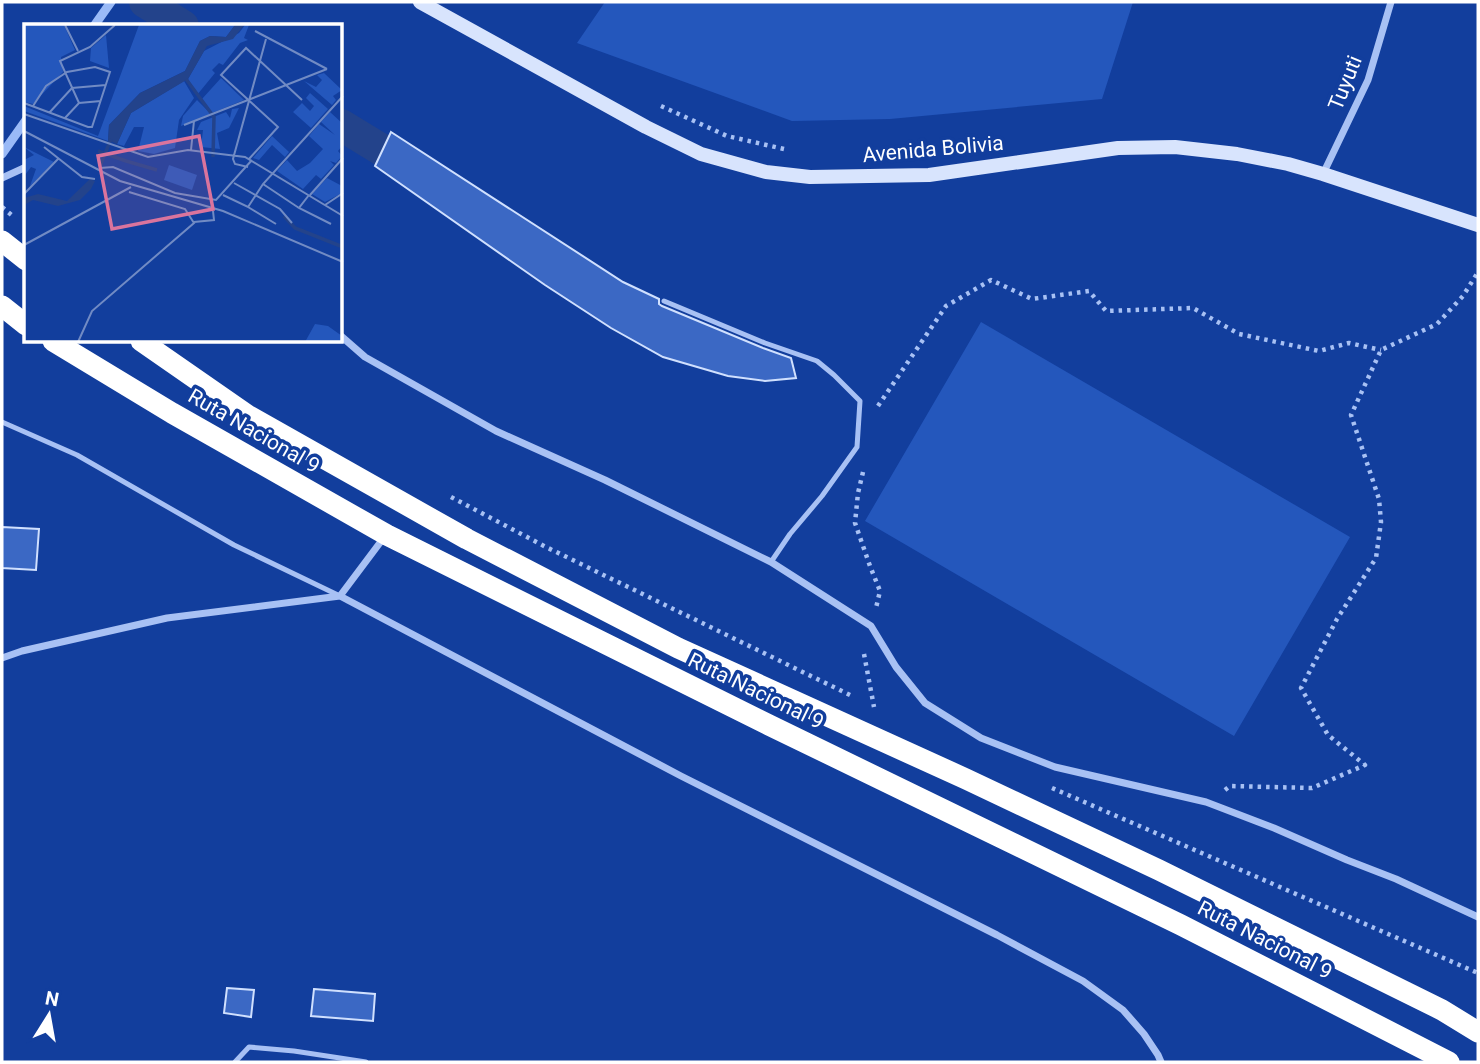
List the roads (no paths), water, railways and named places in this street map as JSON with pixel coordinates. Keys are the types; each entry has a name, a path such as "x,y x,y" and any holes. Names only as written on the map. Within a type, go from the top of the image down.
{"highway":[{"path":"2,242 24,258"},
{"path":"2,306 24,323"},
{"name":"Ruta Nacional 9","path":"56,343 172,413 387,535 1181,925 1447,1062"},
{"name":"Ruta Nacional 9","path":"144,343 249,415 467,539 678,648 954,773 1159,870 1442,1010 1478,1032"}],"street":[{"name":"Avenida Bolivia","path":"420,2 646,127 701,154 766,172 810,177 929,175 1118,148 1175,147 1237,154 1288,164 1478,225"},
{"name":"Tuyuti","path":"1323,174 1368,79 1391,2"},
{"path":"2,178 24,168"},
{"path":"343,338 365,357 496,430 771,562 871,626 896,667 925,703 981,738 1055,766 1206,802 1396,879 1478,917"},
{"path":"340,596 387,535"},
{"path":"2,658 167,618 340,596 681,776 998,935 1083,981 1123,1010 1144,1034 1161,1062"}],"lane":[{"path":"664,301 765,343 817,361 860,401 857,447 771,562"},
{"path":"2,422 77,455 233,545 340,596"},
{"path":"235,1062 249,1047 366,1062"}],"waterway":[{"path":"95,24 111,2"},
{"path":"145,2 180,24"},
{"path":"2,154 24,123"},
{"path":"343,126 382,150"}]}
